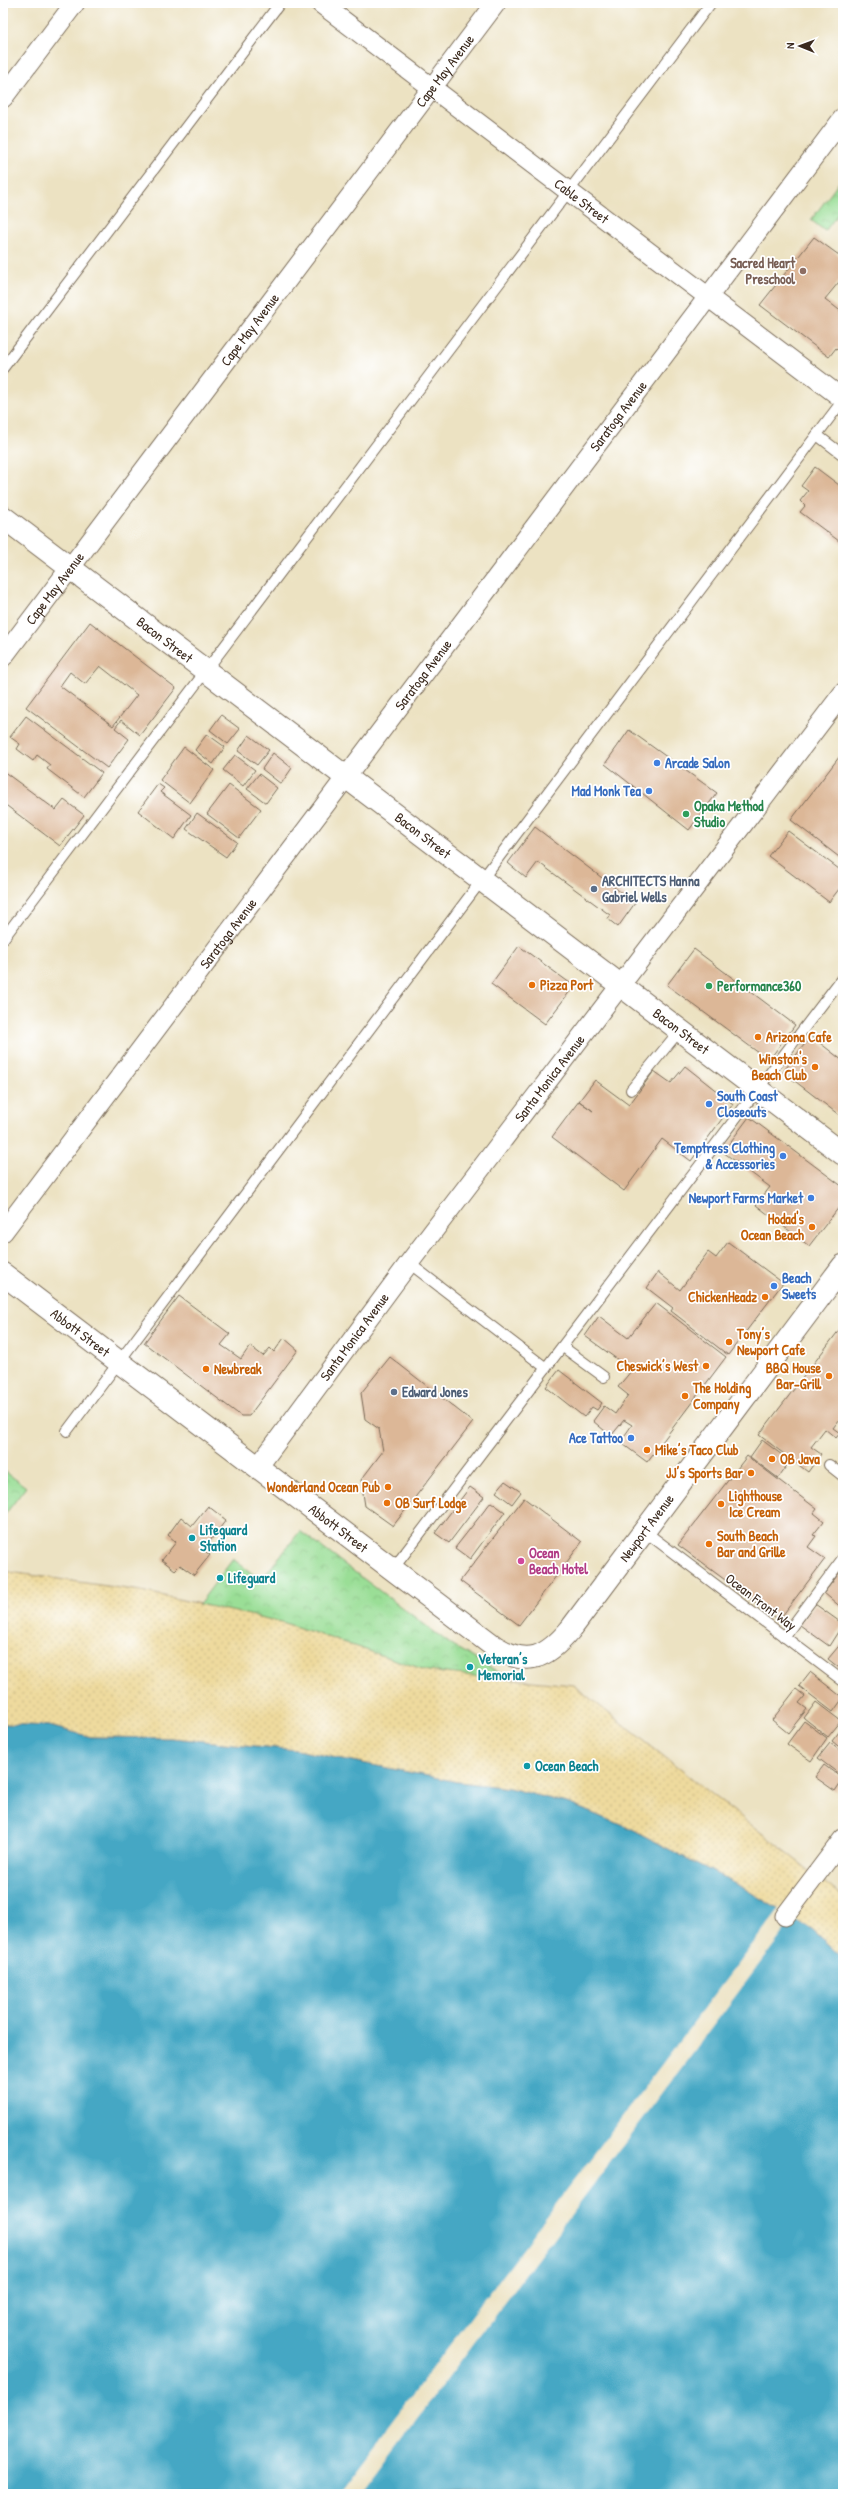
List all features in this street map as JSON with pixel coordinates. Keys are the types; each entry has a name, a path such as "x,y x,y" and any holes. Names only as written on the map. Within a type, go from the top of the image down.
{"street":[{"path":"3,98 75,3"},
{"name":"Cable Street","path":"320,3 843,399"},
{"name":"Cape May Avenue","path":"3,657 496,3"},
{"name":"Saratoga Avenue","path":"3,1232 843,118"},
{"name":"Bacon Street","path":"3,517 483,879 843,1154"},
{"name":"Santa Monica Avenue","path":"258,1466 409,1263 843,693"},
{"name":"Newport Avenue","path":"580,1616 643,1530 843,1266"},
{"name":"Abbott Street","path":"3,1274 393,1569 511,1656 526,1659 540,1656 562,1640 580,1616"},
{"path":"785,1916 843,1839"}],"lane":[{"path":"3,368 280,3"},
{"path":"3,939 711,3"},
{"path":"67,1431 843,399"},
{"path":"817,435 843,456"},
{"path":"393,1569 843,977"},
{"path":"632,1090 680,1030"},
{"path":"409,1263 546,1368"},
{"path":"563,1347 604,1377"},
{"path":"829,1465 843,1476"},
{"name":"Ocean Front Way","path":"643,1530 843,1681"},
{"path":"784,1637 843,1558"}],"sand":[{"name":"Ocean Beach","path":"3,1571 141,1591 282,1622 429,1671 573,1685 843,1897 843,1958 812,1930 740,1886 630,1829 570,1804 509,1788 458,1782 296,1750 171,1738 91,1737 49,1726 3,1724"}],"green space":[{"path":"843,177 843,207 825,231 811,220"},
{"path":"3,1470 26,1487 3,1517"},
{"path":"300,1531 453,1646 500,1673 500,1679 429,1671 282,1622 199,1604 233,1559 261,1580"}],"water":[{"path":"3,1724 49,1726 91,1737 171,1738 296,1750 458,1782 509,1788 570,1804 630,1829 740,1886 812,1930 843,1958 843,2494 3,2494"}],"pier":[{"path":"780,1908 795,1917 360,2494 337,2494"}],"building":[{"path":"814,237 843,258 843,277 825,299 843,313 843,354 836,348 829,357 760,305"},
{"path":"815,467 843,488 843,544 800,512 805,506 800,501 808,491 801,486"},
{"path":"90,622 176,688 140,735 121,720 115,728 129,739 107,768 26,707","holes":["100,666 137,695 113,726 60,686 70,672 85,684"]},
{"path":"221,715 240,729 228,744 210,730"},
{"path":"26,716 102,773 84,797 47,769 50,765 37,755 33,761 17,749 20,744 10,737"},
{"path":"629,730 717,793 689,830 605,764"},
{"path":"207,734 225,747 213,764 195,750"},
{"path":"249,735 269,750 257,765 238,751"},
{"path":"184,747 214,770 190,803 160,780"},
{"path":"843,752 843,860 791,820"},
{"path":"273,753 292,768 281,784 262,769"},
{"path":"235,755 255,770 243,786 223,770"},
{"path":"3,771 56,810 64,800 84,815 60,846 3,803"},
{"path":"259,774 277,788 266,803 247,789"},
{"path":"158,784 164,788 160,792 191,815 174,839 138,811"},
{"path":"229,785 261,809 239,838 207,814"},
{"path":"197,813 237,842 226,857 186,829"},
{"path":"535,827 635,903 618,927 608,919 610,915 538,862 526,878 508,863"},
{"path":"788,831 843,872 843,884 829,902 768,856"},
{"name":"Pizza Port","path":"519,946 574,986 545,1024 491,984"},
{"path":"694,949 795,1025 772,1056 763,1056 667,985"},
{"name":"Winston's Beach Club","path":"811,1036 843,1061 843,1118 783,1072"},
{"path":"685,1066 733,1104 691,1161 662,1139 624,1191 552,1137 595,1080 629,1105 654,1071 671,1083"},
{"path":"749,1117 843,1187 843,1202 809,1246 756,1205 770,1187 723,1152"},
{"path":"728,1242 783,1283 728,1355 671,1311 673,1308 647,1288 658,1272 680,1290 708,1252 716,1258"},
{"path":"179,1296 230,1334 221,1345 241,1359 250,1346 263,1356 270,1348 274,1352 284,1338 298,1350 249,1416 241,1416 144,1343"},
{"path":"656,1303 726,1357 647,1462 620,1442 632,1425 624,1420 611,1436 593,1421 604,1406 615,1414 628,1395 618,1387 632,1370 585,1336 599,1316 628,1338"},
{"path":"843,1325 843,1415 833,1428 840,1433 836,1438 825,1429 811,1447 821,1454 808,1472 759,1435"},
{"path":"390,1357 473,1422 393,1526 365,1506 361,1480 383,1451 379,1429 365,1419 361,1393"},
{"path":"559,1370 602,1403 597,1410 592,1407 584,1417 546,1387"},
{"path":"762,1440 790,1461 778,1478 750,1457"},
{"path":"747,1456 817,1509 814,1513 824,1521 813,1535 816,1536 808,1547 825,1559 779,1620 678,1545"},
{"path":"505,1481 521,1492 512,1504 496,1492"},
{"path":"470,1487 484,1497 449,1543 435,1533"},
{"name":"Ocean Beach Hotel","path":"524,1498 582,1542 519,1625 460,1581"},
{"path":"491,1502 505,1512 470,1559 455,1548"},
{"name":"Lifeguard Station","path":"208,1506 226,1520 203,1550 210,1555 194,1575 180,1565 175,1570 162,1560 176,1542 168,1535 181,1517 192,1526"},
{"path":"843,1568 843,1609 824,1593"},
{"path":"815,1604 843,1624 829,1646 800,1625"},
{"path":"843,1641 843,1671 828,1659"},
{"path":"810,1672 843,1698 833,1712 799,1686"},
{"path":"796,1689 805,1696 799,1703 807,1709 788,1733 772,1720"},
{"path":"816,1702 841,1721 828,1737 804,1718"},
{"path":"804,1721 827,1738 811,1761 787,1744"},
{"path":"843,1727 843,1750 832,1741"},
{"path":"830,1743 843,1753 843,1777 818,1758"},
{"path":"824,1765 843,1779 835,1791 815,1777"}],"place":[{"name":"Sacred Heart Preschool","path":"803,271"},
{"name":"Arcade Salon","path":"657,763"},
{"name":"Mad Monk Tea","path":"649,791"},
{"name":"Opaka Method Studio","path":"686,814"},
{"name":"ARCHITECTS Hanna Gabriel Wells","path":"594,889"},
{"name":"Pizza Port","path":"532,985"},
{"name":"Performance360","path":"709,986"},
{"name":"Arizona Cafe","path":"758,1037"},
{"name":"Winston's Beach Club","path":"815,1067"},
{"name":"South Coast Closeouts","path":"709,1104"},
{"name":"Temptress Clothing & Accessories","path":"783,1156"},
{"name":"Newport Farms Market","path":"811,1198"},
{"name":"Hodad's Ocean Beach","path":"812,1227"},
{"name":"Beach Sweets","path":"774,1286"},
{"name":"ChickenHeadz","path":"765,1297"},
{"name":"Tony’s Newport Cafe","path":"729,1342"},
{"name":"Cheswick’s West","path":"706,1366"},
{"name":"Newbreak","path":"206,1369"},
{"name":"BBQ House Bar-Grill","path":"829,1376"},
{"name":"Edward Jones","path":"394,1392"},
{"name":"The Holding Company","path":"685,1396"},
{"name":"Ace Tattoo","path":"631,1438"},
{"name":"Mike’s Taco Club","path":"647,1450"},
{"name":"OB Java","path":"772,1459"},
{"name":"JJ’s Sports Bar","path":"751,1473"},
{"name":"Wonderland Ocean Pub","path":"388,1487"},
{"name":"OB Surf Lodge","path":"387,1503"},
{"name":"Lighthouse Ice Cream","path":"721,1504"},
{"name":"Lifeguard Station","path":"192,1538"},
{"name":"South Beach Bar and Grille","path":"709,1544"},
{"name":"Ocean Beach Hotel","path":"521,1561"},
{"name":"Lifeguard","path":"220,1578"},
{"name":"Veteran’s Memorial","path":"470,1667"},
{"name":"Ocean Beach","path":"527,1766"}]}
